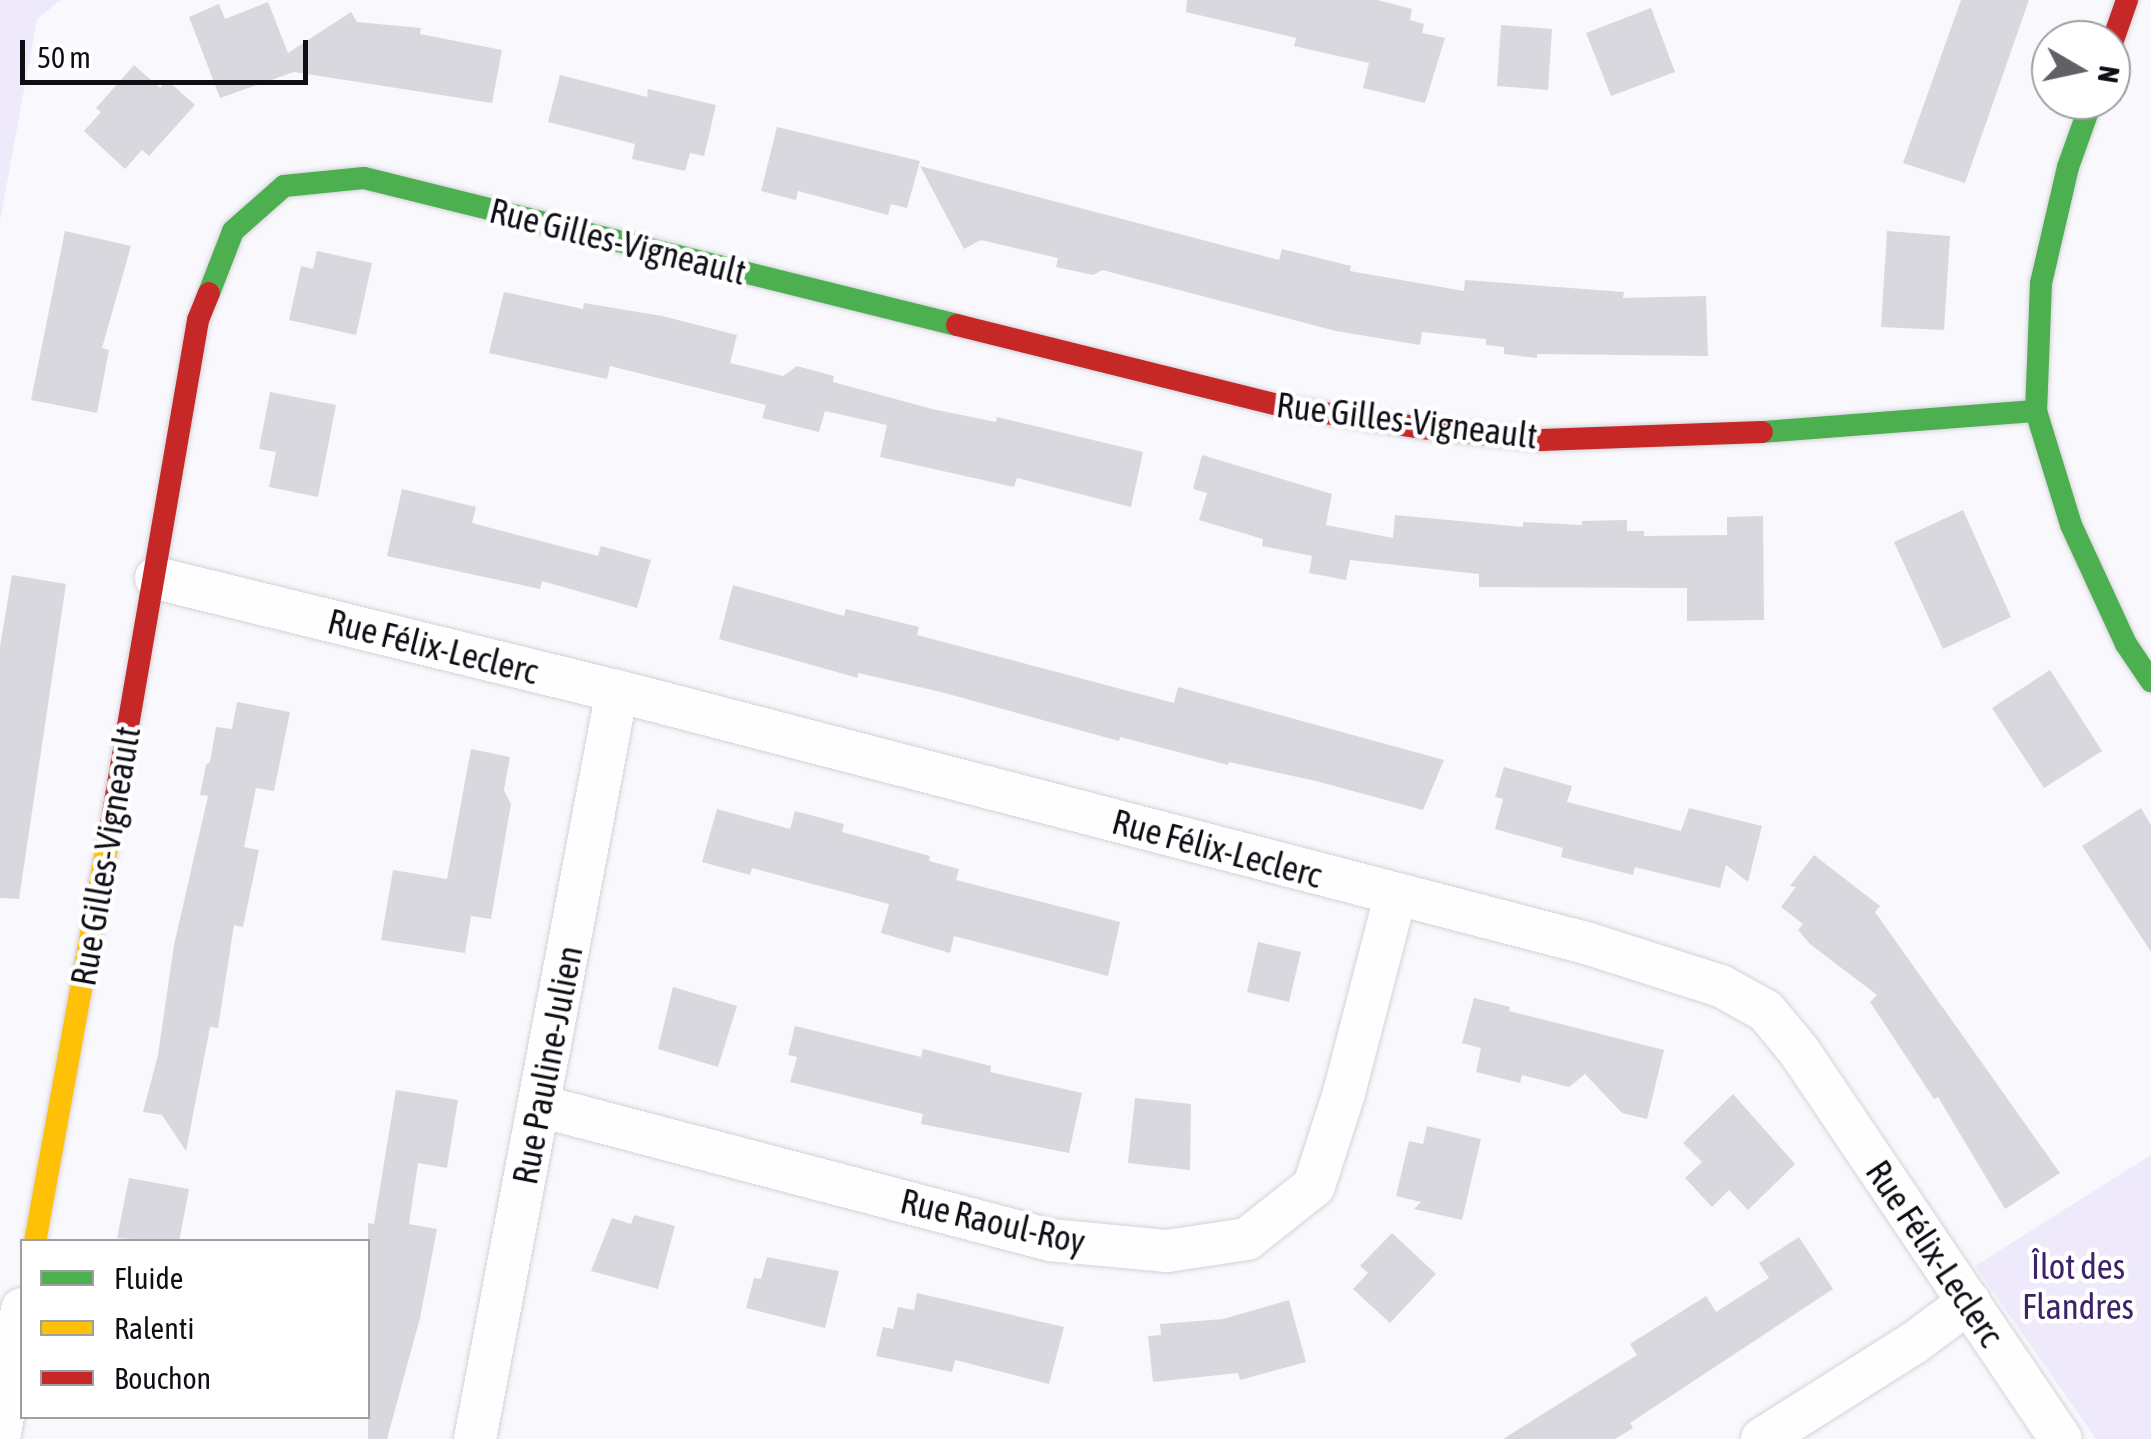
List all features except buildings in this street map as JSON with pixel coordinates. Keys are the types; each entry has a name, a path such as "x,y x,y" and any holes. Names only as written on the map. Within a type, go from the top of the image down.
{"street":[{"path":"2085,120 2068,167 2041,283 2036,410 2071,526 2126,644 2151,680"},
{"name":"Rue Gilles-Vigneault","path":"36,1239 156,578 198,320 232,231 284,186 364,178 1286,407 1420,428 1541,440 1787,431 2036,410"},
{"name":"Rue Félix-Leclerc","path":"156,578 617,692 1586,943 1704,980 1766,1011 1799,1051 2061,1439"},
{"name":"Rue Pauline-Julien","path":"475,1439 617,692"},
{"name":"Rue Raoul-Roy","path":"540,1106 1050,1240 1168,1252 1247,1239 1314,1186 1344,1093 1396,894"},
{"path":"1762,1439 1914,1344 1969,1302"},
{"path":"0,1433 20,1320"}],"green space":[{"path":"0,0 61,0 37,19 0,221"},
{"name":"Îlot des Flandres","path":"2151,1155 2151,1439 2096,1439 1975,1266"}],"traffic: fast":[{"path":"2085,120 2068,167 2041,283 2036,411 2071,525 2126,644 2151,681"},
{"path":"209,293 233,231 284,186 364,178 957,325"},
{"path":"1762,432 2036,411"}],"traffic: slow":[{"path":"36,1239 109,836"}],"traffic: jam":[{"path":"2120,20 2127,0"},
{"path":"109,836 198,320 209,293"},
{"path":"957,325 1286,407 1421,428 1541,440 1762,432"}]}
